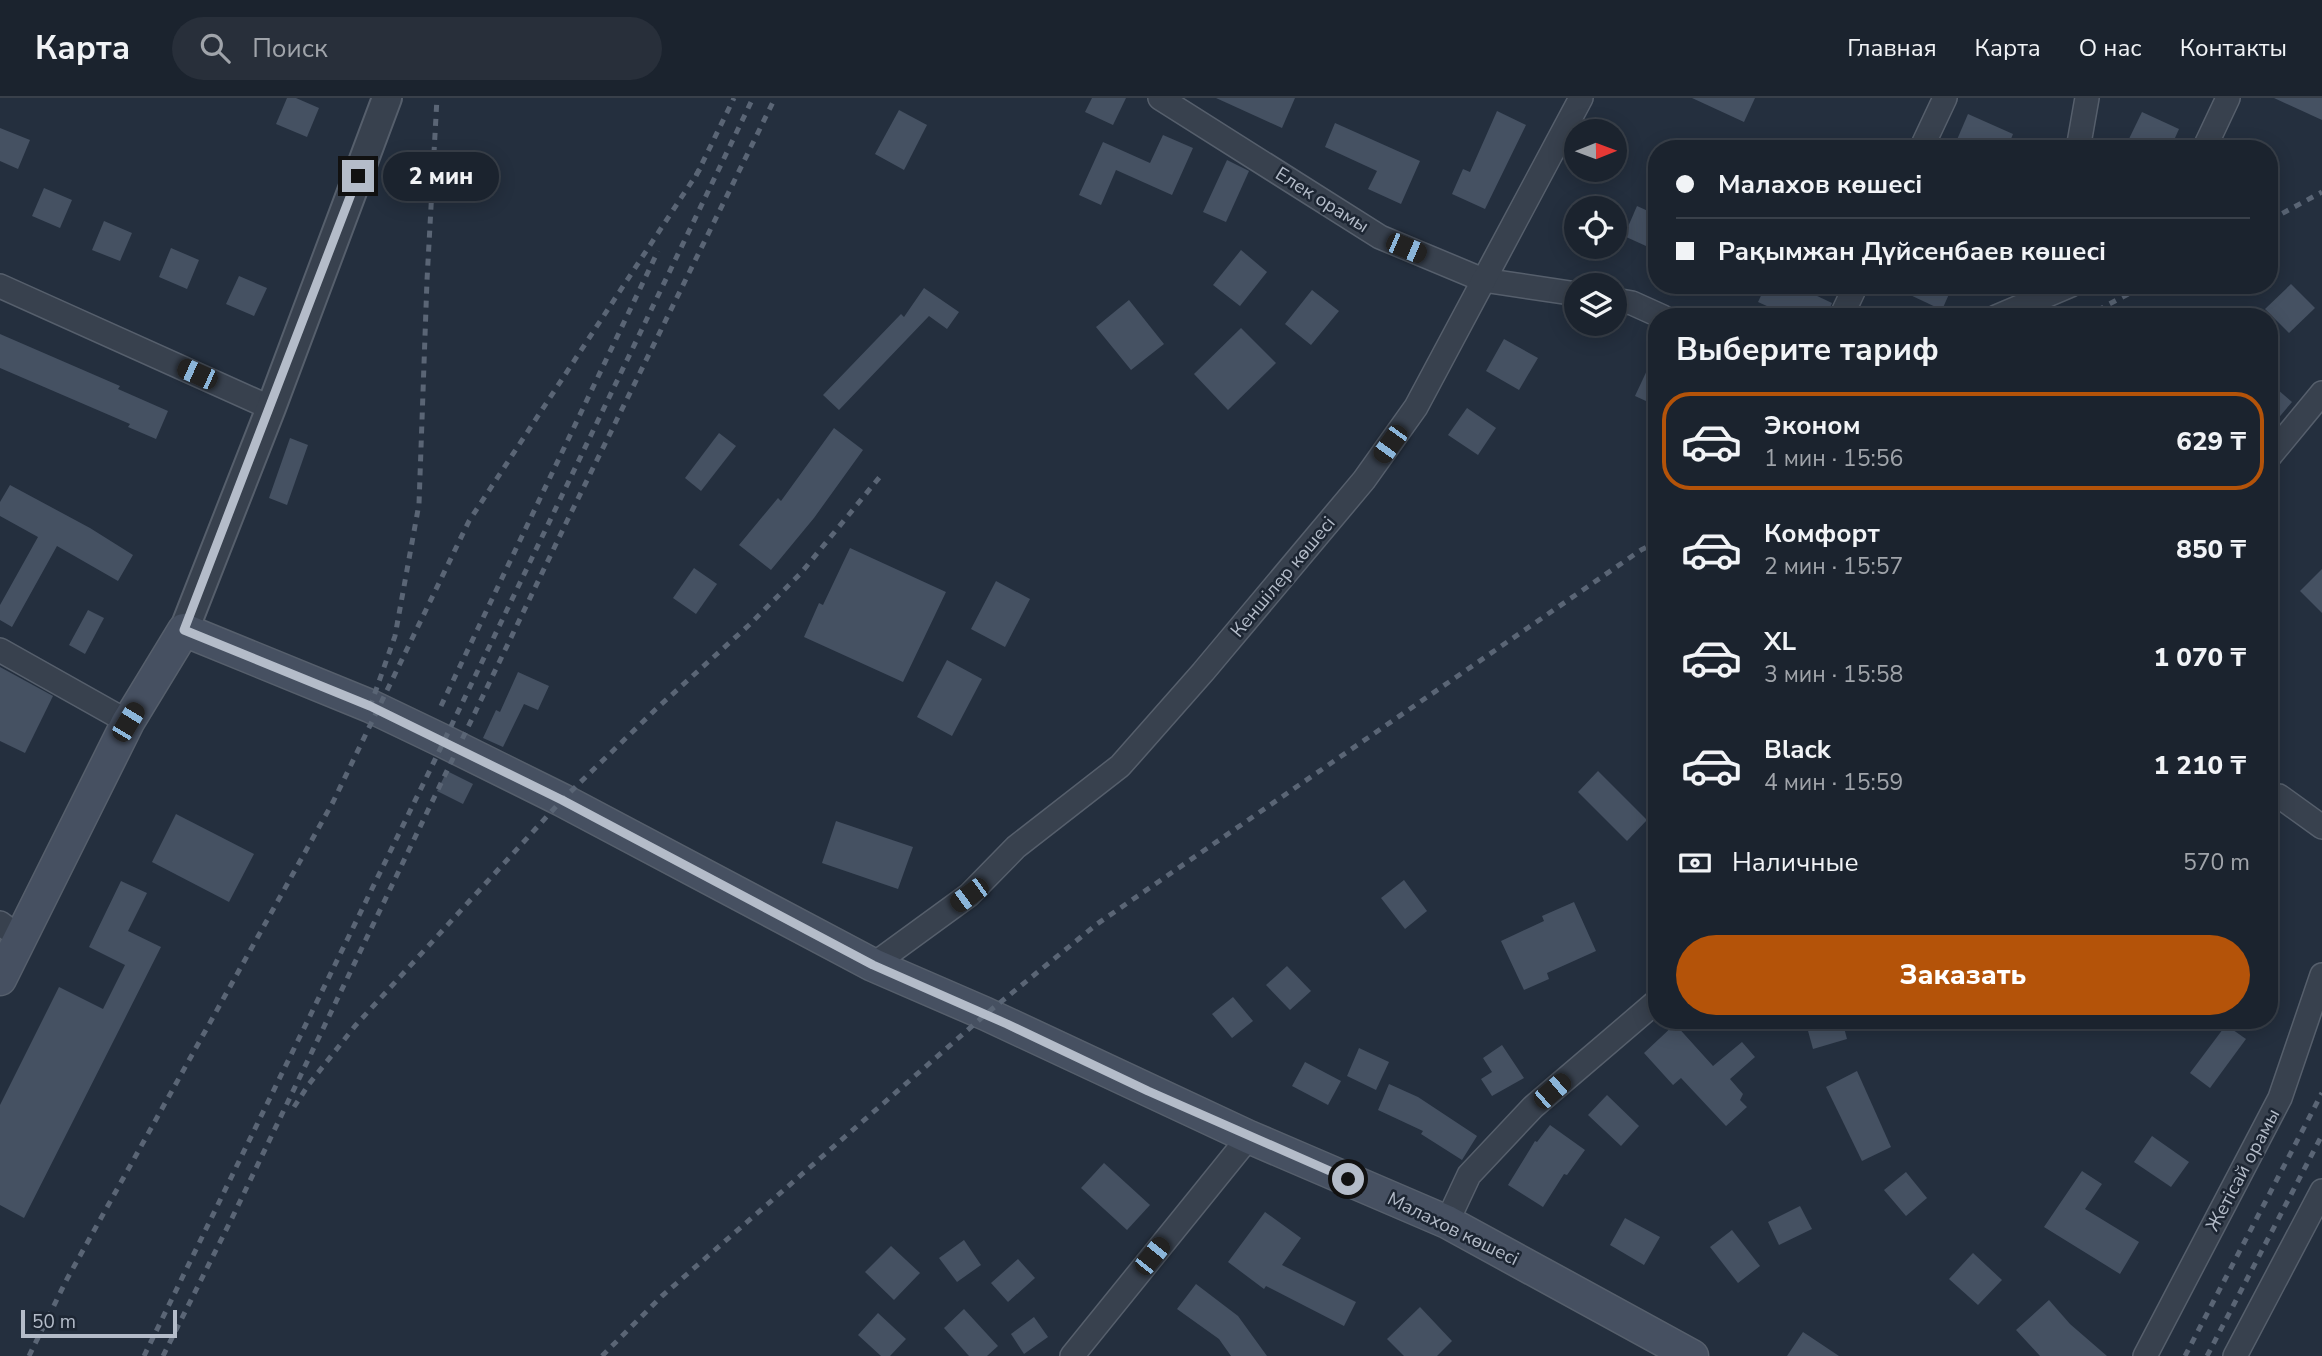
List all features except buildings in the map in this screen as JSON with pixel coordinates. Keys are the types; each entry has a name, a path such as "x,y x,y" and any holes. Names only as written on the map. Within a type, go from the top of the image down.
{"main road":[{"name":"Малахов көшесі","path":"184,630 370,706 562,800 873,965 986,1014 1249,1137 1447,1222 1692,1356"},
{"path":"0,979 10,930 128,722 184,630"}],"street":[{"path":"184,630 271,408 387,98"},
{"name":"Елек орамы","path":"1160,98 1380,237 1483,280 1564,292"},
{"name":"Кеншілер көшесі","path":"873,965 969,895 1016,847 1120,766 1203,672 1364,480 1416,407 1581,98"},
{"path":"1925,140 1945,98"},
{"path":"2080,140 2087,98"},
{"path":"2208,140 2228,98"},
{"path":"0,285 271,408"},
{"path":"2011,308 2035,294"},
{"path":"1627,302 1648,310"},
{"path":"2278,446 2322,393"},
{"path":"0,650 128,722"},
{"path":"2279,796 2322,827"},
{"name":"Жетісай орамы","path":"2145,1356 2280,1098 2322,975"},
{"path":"1447,1222 1469,1175 1525,1115 1648,1008"},
{"path":"1072,1356 1249,1137"},
{"path":"2235,1356 2322,1191"}],"railway":[{"path":"370,707 395,636 419,504 437,98"},
{"path":"696,176 734,98"},
{"path":"144,1356 753,98"},
{"path":"163,1356 775,98"},
{"path":"29,1356 67,1279 333,802 469,521 700,169"},
{"path":"2278,216 2322,192"},
{"path":"441,706 658,251"},
{"path":"2102,308 2128,294"},
{"path":"294,1107 355,1026 562,800 801,573 883,473"},
{"path":"602,1356 662,1296 986,1014 1097,924 1648,546"},
{"path":"2185,1356 2322,1093"},
{"path":"2207,1356 2322,1135"}],"route":[{"path":"358,176 184,630 370,706 562,800 873,965 1049,1043 1122,1080 1348,1179"}]}
